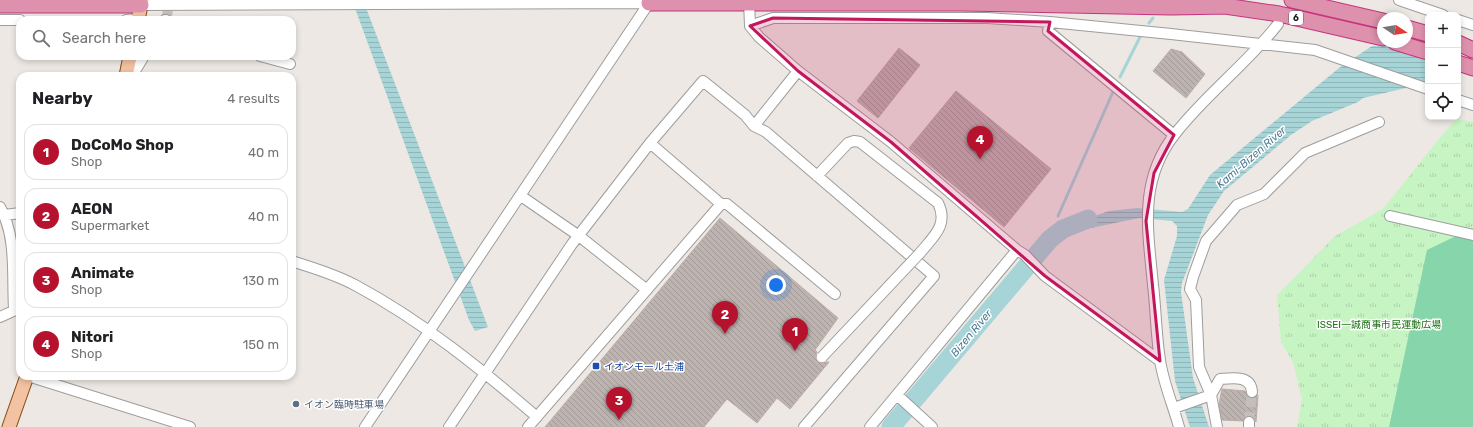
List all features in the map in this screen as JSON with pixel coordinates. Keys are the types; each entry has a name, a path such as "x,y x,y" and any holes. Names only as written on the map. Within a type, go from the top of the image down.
{"highway":[{"name":"6","path":"1180,0 1279,14 1377,36"},
{"name":"6","path":"1292,0 1377,20"},
{"path":"650,2 961,3 1171,7 1227,6"},
{"path":"0,5 137,13"},
{"path":"1413,30 1425,33"},
{"path":"1461,42 1473,44"},
{"path":"1461,44 1473,50"},
{"path":"1413,47 1425,51"},
{"path":"1461,64 1473,68"}],"main road":[{"path":"127,72 129,60"},
{"path":"9,427 26,380"}],"street":[{"path":"1398,0 1434,12"},
{"path":"137,13 338,6 650,2"},
{"path":"365,427 431,331 650,2"},
{"path":"749,2 750,26 759,37 798,71 891,142 1036,266 1045,276 1160,361"},
{"path":"750,26 773,18 987,18 1050,22 1314,50 1339,57 1425,87"},
{"path":"0,20 16,20"},
{"path":"1461,21 1473,26"},
{"path":"1050,22 1048,31 1174,134"},
{"path":"1179,427 1177,407 1160,361 1146,221 1154,173 1162,153 1174,134 1198,108 1263,44 1278,24"},
{"path":"132,72 135,71 142,60"},
{"path":"275,60 290,64"},
{"path":"754,126 798,71"},
{"path":"449,427 579,236 650,143 703,81 746,115 754,126 766,132 934,276 804,427"},
{"path":"1461,101 1473,105"},
{"path":"1217,427 1199,367 1196,300 1190,289 1206,241 1237,205 1264,194 1305,153 1379,122"},
{"path":"818,176 848,143 854,141 860,142 938,203 942,211 942,222 938,231 920,253 822,357"},
{"path":"650,143 721,204 727,204 816,276 835,294"},
{"path":"521,196 579,236 646,290"},
{"path":"528,427 721,204"},
{"path":"16,213 2,211 11,239 16,296"},
{"path":"1390,216 1473,235"},
{"path":"870,427 896,395 1021,253"},
{"path":"296,262 355,285 431,331 486,373 537,417"},
{"path":"0,317 16,309"},
{"path":"1177,407 1208,397 1220,379 1246,379 1252,385 1252,392"},
{"path":"40,380 190,427"},
{"path":"896,395 932,427"}],"highlighted area":[{"path":"773,18 1050,22 1048,31 1174,135 1154,173 1146,221 1160,361 1045,276 891,142 798,71 750,26"}],"green space":[{"name":"ISSEI一誠商事市民運動広場","path":"1456,120 1473,122 1473,427 1297,427 1302,400 1293,362 1281,342 1277,295 1335,236 1383,209 1442,135"},
{"path":"1456,236 1473,239 1473,427 1389,427 1427,250"}],"water":[{"path":"352,0 363,0 488,327 475,331 469,320"},
{"name":"Kami-Bizen River","path":"1425,44 1425,84 1363,98 1358,102 1312,121 1291,135 1224,191 1208,215 1182,283 1181,292 1193,378 1209,427 1190,427 1175,381 1164,280 1177,236 1177,226 1172,221 1139,218 1067,233 1064,226 1109,211 1137,208 1182,212 1188,209 1210,175 1339,68 1372,46 1377,46 1377,48 1413,48 1413,45"}],"building":[{"path":"899,48 920,65 878,118 857,101"},
{"path":"1171,49 1182,52 1205,74 1186,98 1153,71"},
{"path":"956,91 1051,169 1004,227 909,148"},
{"path":"720,218 838,318 815,350 817,352 816,358 818,362 829,362 790,409 777,398 757,423 727,399 704,427 545,427"},
{"path":"1222,389 1245,391 1247,396 1250,398 1258,395 1256,422 1254,418 1249,416 1245,417 1243,421 1222,420 1219,404"}],"waterway":[{"name":"Bizen River","path":"1149,23 1153,18"},
{"name":"Bizen River","path":"1120,77 1142,33"},
{"name":"Bizen River","path":"1058,216 1113,92"},
{"name":"Bizen River","path":"891,427 1050,239 1063,229 1088,219"}],"tunnel":[{"path":"167,16 170,0"},
{"path":"1249,422 1252,392"}],"place":[{"name":"Nitori","path":"980,159"},
{"name":"AEON","path":"725,334"},
{"name":"DoCoMo Shop","path":"795,351"},
{"name":"イオンモール土浦","path":"596,366"},
{"name":"イオン臨時駐車場","path":"296,404"},
{"name":"Animate","path":"619,420"}]}
